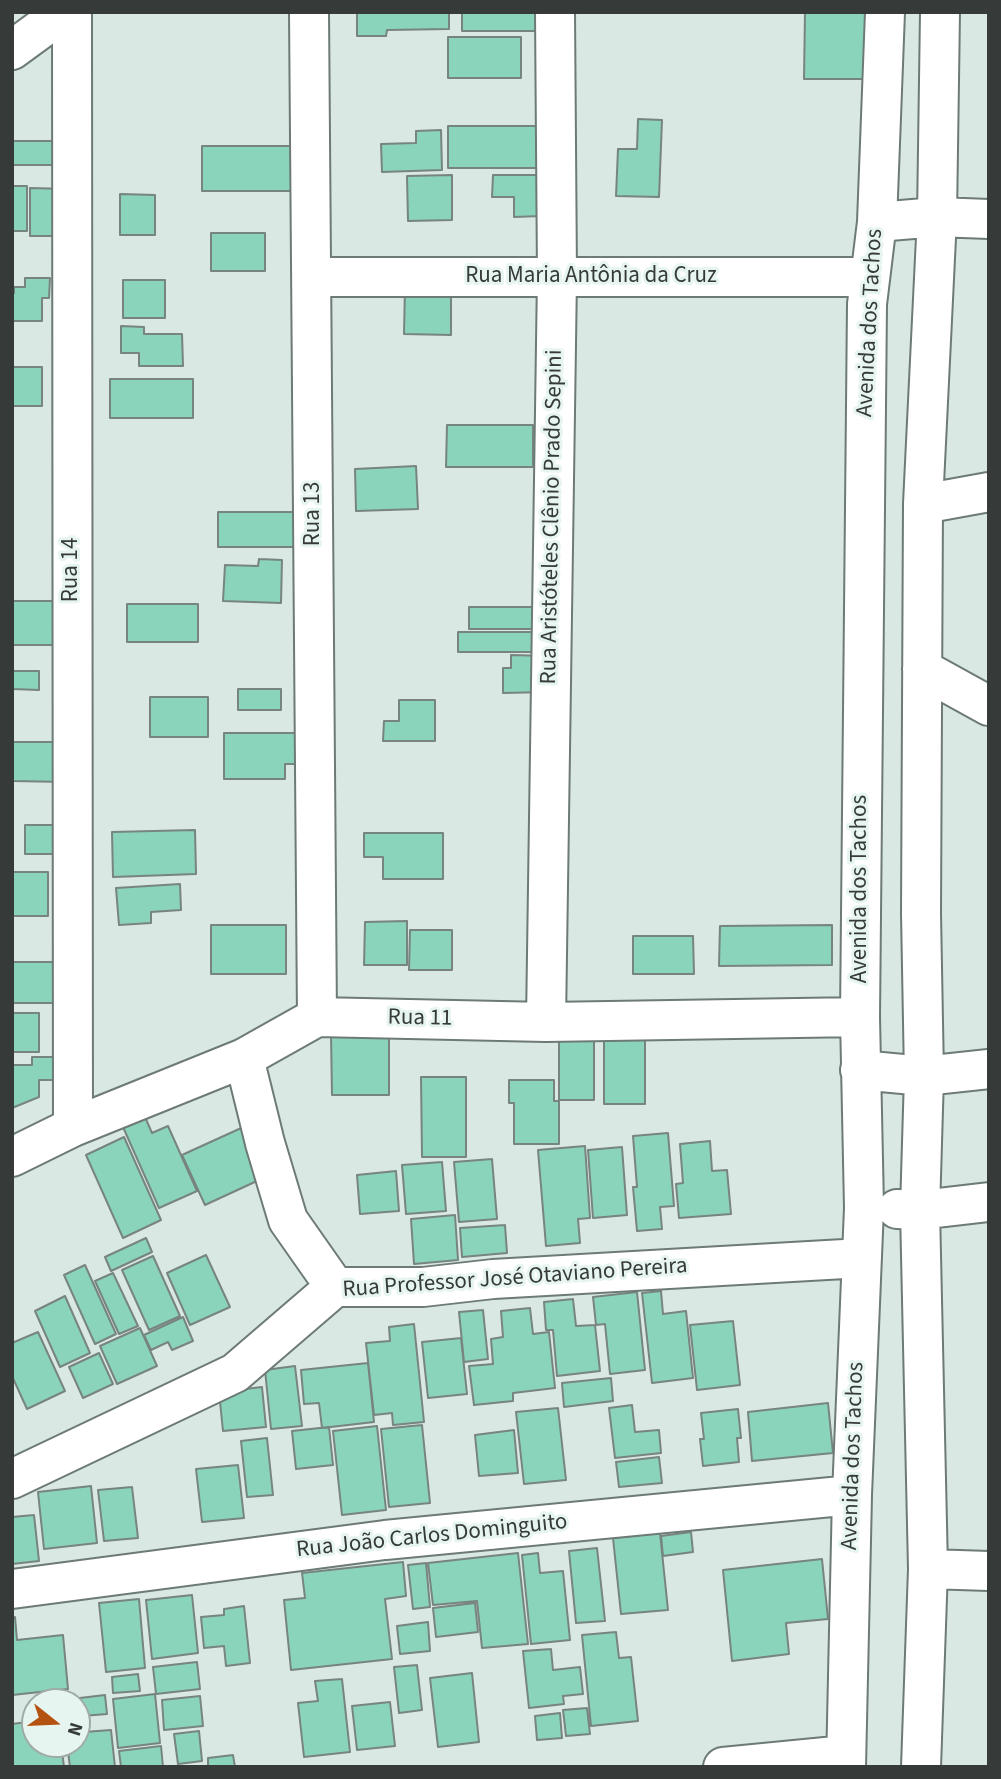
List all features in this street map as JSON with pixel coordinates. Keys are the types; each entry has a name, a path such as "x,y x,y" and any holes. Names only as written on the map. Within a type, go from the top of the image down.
{"street":[{"path":"12,50 64,12"},
{"name":"Rua 14","path":"72,12 73,1127"},
{"name":"Rua 13","path":"309,12 317,1017"},
{"name":"Rua Aristóteles Clênio Prado Sepini","path":"546,1022 557,276 555,12"},
{"name":"Avenida dos Tachos","path":"846,1761 852,1495 864,1208 860,1017 867,304 877,222 885,12"},
{"path":"921,1767 928,1569 920,1210 924,1076 921,912 923,504 937,218 940,12"},
{"path":"877,222 937,218 989,219"},
{"name":"Rua Maria Antônia da Cruz","path":"312,277 870,277"},
{"path":"923,504 989,492"},
{"path":"922,669 989,706"},
{"path":"12,1157 73,1127 244,1058 317,1017"},
{"name":"Rua 11","path":"317,1017 546,1022 860,1017"},
{"path":"244,1058 264,1143 288,1220 335,1287"},
{"path":"860,1070 924,1076 989,1069"},
{"path":"864,1208 920,1210 989,1202"},
{"name":"Rua Professor José Otaviano Pereira","path":"12,1479 235,1373 335,1287 423,1287 493,1279 862,1258"},
{"name":"Rua João Carlos Dominguito","path":"12,1589 385,1540 852,1495"},
{"path":"928,1569 989,1571"},
{"path":"723,1767 846,1761"}],"building":[{"path":"357,12 449,12 449,29 387,30 386,36 357,36"},
{"path":"462,12 540,12 540,31 462,31"},
{"path":"805,12 868,12 868,79 804,79"},
{"path":"448,37 521,37 521,78 448,78"},
{"path":"638,119 662,120 659,197 616,196 618,149 637,149"},
{"path":"448,126 543,126 544,168 448,168"},
{"path":"441,130 442,170 382,172 381,144 416,143 416,131"},
{"path":"12,141 66,141 67,165 12,165"},
{"path":"202,146 293,146 293,191 202,191"},
{"path":"452,175 452,220 408,221 407,176"},
{"path":"493,175 541,175 541,216 514,217 514,197 492,197"},
{"path":"12,186 27,186 27,231 12,231"},
{"path":"30,188 70,189 70,236 30,236"},
{"path":"120,194 155,195 155,235 120,235"},
{"path":"211,233 265,233 265,271 211,271"},
{"path":"25,278 50,278 49,298 42,298 42,321 12,321 12,293 14,287 25,287"},
{"path":"123,280 165,280 165,318 123,318"},
{"path":"405,285 451,285 451,335 404,334"},
{"path":"121,326 144,327 144,334 182,334 183,366 139,366 139,353 121,353"},
{"path":"12,367 42,367 42,406 12,406"},
{"path":"110,379 193,379 193,418 110,418"},
{"path":"447,425 533,425 533,467 446,467"},
{"path":"416,466 418,509 356,511 355,469"},
{"path":"218,512 295,512 294,547 218,547"},
{"path":"259,559 282,560 281,603 223,601 225,565 258,566"},
{"path":"12,601 67,601 67,645 12,645"},
{"path":"127,604 198,604 198,642 127,642"},
{"path":"469,607 547,607 547,629 469,629"},
{"path":"458,632 548,632 548,652 458,652"},
{"path":"511,655 547,656 546,692 503,693 503,668 511,668"},
{"path":"12,671 39,671 39,690 12,689"},
{"path":"238,689 281,689 281,710 238,710"},
{"path":"150,697 208,697 208,737 150,737"},
{"path":"399,700 435,700 435,741 383,741 384,721 399,721"},
{"path":"224,733 305,733 304,764 285,764 285,779 224,779"},
{"path":"12,742 66,742 66,782 12,781"},
{"path":"25,825 57,825 57,854 25,854"},
{"path":"195,830 196,874 113,877 112,832"},
{"path":"364,833 443,833 443,879 383,879 383,857 364,857"},
{"path":"12,872 48,872 48,916 12,916"},
{"path":"180,884 181,910 151,912 151,923 119,925 116,888"},
{"path":"407,921 407,965 364,965 365,922"},
{"path":"211,925 286,925 286,974 211,974"},
{"path":"832,925 832,965 719,966 720,926"},
{"path":"410,930 452,930 452,970 409,970"},
{"path":"633,936 693,936 694,974 633,974"},
{"path":"12,962 57,962 57,1003 12,1003"},
{"path":"12,1013 39,1013 39,1052 12,1052"},
{"path":"389,1034 389,1095 332,1095 331,1035"},
{"path":"559,1040 594,1040 594,1100 559,1100"},
{"path":"604,1040 645,1040 645,1104 604,1104"},
{"path":"32,1057 62,1057 61,1080 39,1080 39,1097 12,1108 12,1065 32,1065"},
{"path":"421,1077 466,1077 466,1157 422,1157"},
{"path":"509,1080 554,1080 554,1101 559,1101 559,1144 514,1144 514,1103 509,1103"},
{"path":"145,1117 152,1133 168,1126 197,1191 159,1208 123,1127"},
{"path":"250,1124 272,1174 205,1205 182,1155"},
{"path":"668,1133 674,1206 660,1207 662,1229 637,1231 633,1187 637,1187 633,1136"},
{"path":"124,1137 161,1220 123,1238 86,1155"},
{"path":"710,1141 712,1171 727,1170 731,1214 679,1218 676,1184 683,1183 680,1144"},
{"path":"585,1146 590,1218 578,1219 580,1243 546,1246 538,1150"},
{"path":"622,1147 627,1215 593,1218 588,1150"},
{"path":"492,1159 497,1219 459,1222 454,1162"},
{"path":"442,1162 446,1211 406,1214 402,1165"},
{"path":"396,1171 399,1211 360,1214 357,1175"},
{"path":"455,1215 458,1260 414,1264 411,1219"},
{"path":"505,1225 507,1253 462,1257 460,1228"},
{"path":"146,1238 152,1252 111,1271 105,1257"},
{"path":"206,1255 230,1307 190,1325 167,1273"},
{"path":"153,1256 180,1316 149,1330 122,1270"},
{"path":"85,1265 116,1334 95,1344 64,1275"},
{"path":"113,1273 138,1326 119,1334 95,1281"},
{"path":"661,1291 663,1314 686,1311 693,1378 652,1383 642,1293"},
{"path":"637,1292 645,1370 610,1374 605,1324 596,1325 593,1297"},
{"path":"65,1296 90,1353 60,1367 35,1311"},
{"path":"573,1299 576,1326 595,1325 600,1371 557,1376 553,1330 546,1330 544,1302"},
{"path":"530,1308 533,1334 549,1332 555,1388 513,1393 513,1401 474,1405 469,1366 493,1364 491,1339 503,1337 501,1311"},
{"path":"483,1310 488,1359 464,1362 459,1312"},
{"path":"183,1317 193,1341 172,1350 168,1342 151,1350 144,1335"},
{"path":"733,1321 740,1385 697,1390 690,1325"},
{"path":"414,1324 424,1422 393,1425 392,1413 374,1415 366,1343 390,1341 389,1327"},
{"path":"140,1328 157,1366 117,1384 100,1346"},
{"path":"38,1332 65,1391 27,1409 12,1376 12,1343"},
{"path":"461,1338 467,1394 428,1398 422,1342"},
{"path":"99,1353 113,1384 83,1398 69,1367"},
{"path":"368,1363 374,1422 322,1428 319,1403 304,1404 301,1370"},
{"path":"295,1366 302,1426 271,1429 265,1370"},
{"path":"611,1378 613,1401 564,1407 562,1383"},
{"path":"262,1387 266,1427 223,1431 219,1392"},
{"path":"828,1403 833,1453 752,1461 748,1412"},
{"path":"632,1405 635,1432 659,1430 661,1453 615,1458 609,1408"},
{"path":"558,1408 566,1480 524,1484 516,1412"},
{"path":"738,1409 741,1438 737,1438 739,1462 703,1466 701,1413"},
{"path":"422,1425 430,1503 389,1507 381,1429"},
{"path":"377,1426 386,1510 342,1515 333,1431"},
{"path":"329,1427 333,1465 296,1469 292,1431"},
{"path":"514,1430 518,1473 479,1476 475,1435"},
{"path":"267,1438 273,1495 247,1497 241,1441"},
{"path":"659,1457 662,1483 619,1487 616,1462"},
{"path":"238,1465 244,1518 202,1522 196,1469"},
{"path":"91,1486 97,1543 44,1549 38,1492"},
{"path":"132,1487 138,1538 104,1541 98,1490"},
{"path":"34,1515 39,1561 12,1564 12,1517"},
{"path":"691,1532 693,1552 663,1556 661,1536"},
{"path":"660,1533 668,1610 621,1614 613,1538"},
{"path":"597,1548 605,1621 576,1623 569,1551"},
{"path":"518,1553 528,1644 482,1648 477,1601 433,1605 428,1563"},
{"path":"538,1553 540,1573 563,1571 570,1640 531,1644 522,1555"},
{"path":"822,1559 828,1619 786,1623 789,1654 732,1661 723,1570"},
{"path":"403,1562 406,1596 385,1599 392,1659 291,1670 284,1600 305,1598 302,1573"},
{"path":"426,1563 430,1607 413,1609 408,1565"},
{"path":"192,1595 198,1653 152,1659 146,1600"},
{"path":"139,1599 145,1668 106,1672 99,1603"},
{"path":"475,1603 478,1632 436,1637 433,1608"},
{"path":"244,1606 250,1663 226,1666 224,1646 204,1648 201,1617 224,1615 224,1609"},
{"path":"15,1617 17,1640 63,1635 68,1688 21,1688 21,1694 12,1695 12,1618"},
{"path":"428,1622 430,1651 400,1654 397,1626"},
{"path":"616,1632 619,1658 631,1657 638,1721 591,1726 582,1635"},
{"path":"551,1649 553,1670 580,1667 583,1694 563,1696 564,1704 529,1708 523,1651"},
{"path":"197,1662 200,1689 156,1694 153,1667"},
{"path":"417,1665 422,1710 399,1713 394,1667"},
{"path":"472,1673 479,1742 438,1747 430,1678"},
{"path":"138,1674 140,1691 113,1693 112,1677"},
{"path":"342,1679 350,1752 304,1757 298,1703 318,1701 315,1681"},
{"path":"155,1694 160,1743 118,1748 113,1699"},
{"path":"105,1695 107,1714 91,1715 91,1697"},
{"path":"200,1696 203,1726 164,1730 162,1700"},
{"path":"390,1702 395,1746 357,1750 352,1706"},
{"path":"587,1708 590,1734 566,1736 563,1710"},
{"path":"560,1713 562,1738 537,1740 535,1716"},
{"path":"21,1723 21,1758 63,1758 64,1767 12,1767 12,1724"},
{"path":"111,1730 115,1767 70,1767 69,1758 91,1758 91,1731"},
{"path":"199,1731 202,1761 178,1764 174,1734"},
{"path":"161,1746 163,1767 121,1767 119,1751"},
{"path":"233,1755 235,1767 208,1767 208,1758"}]}
